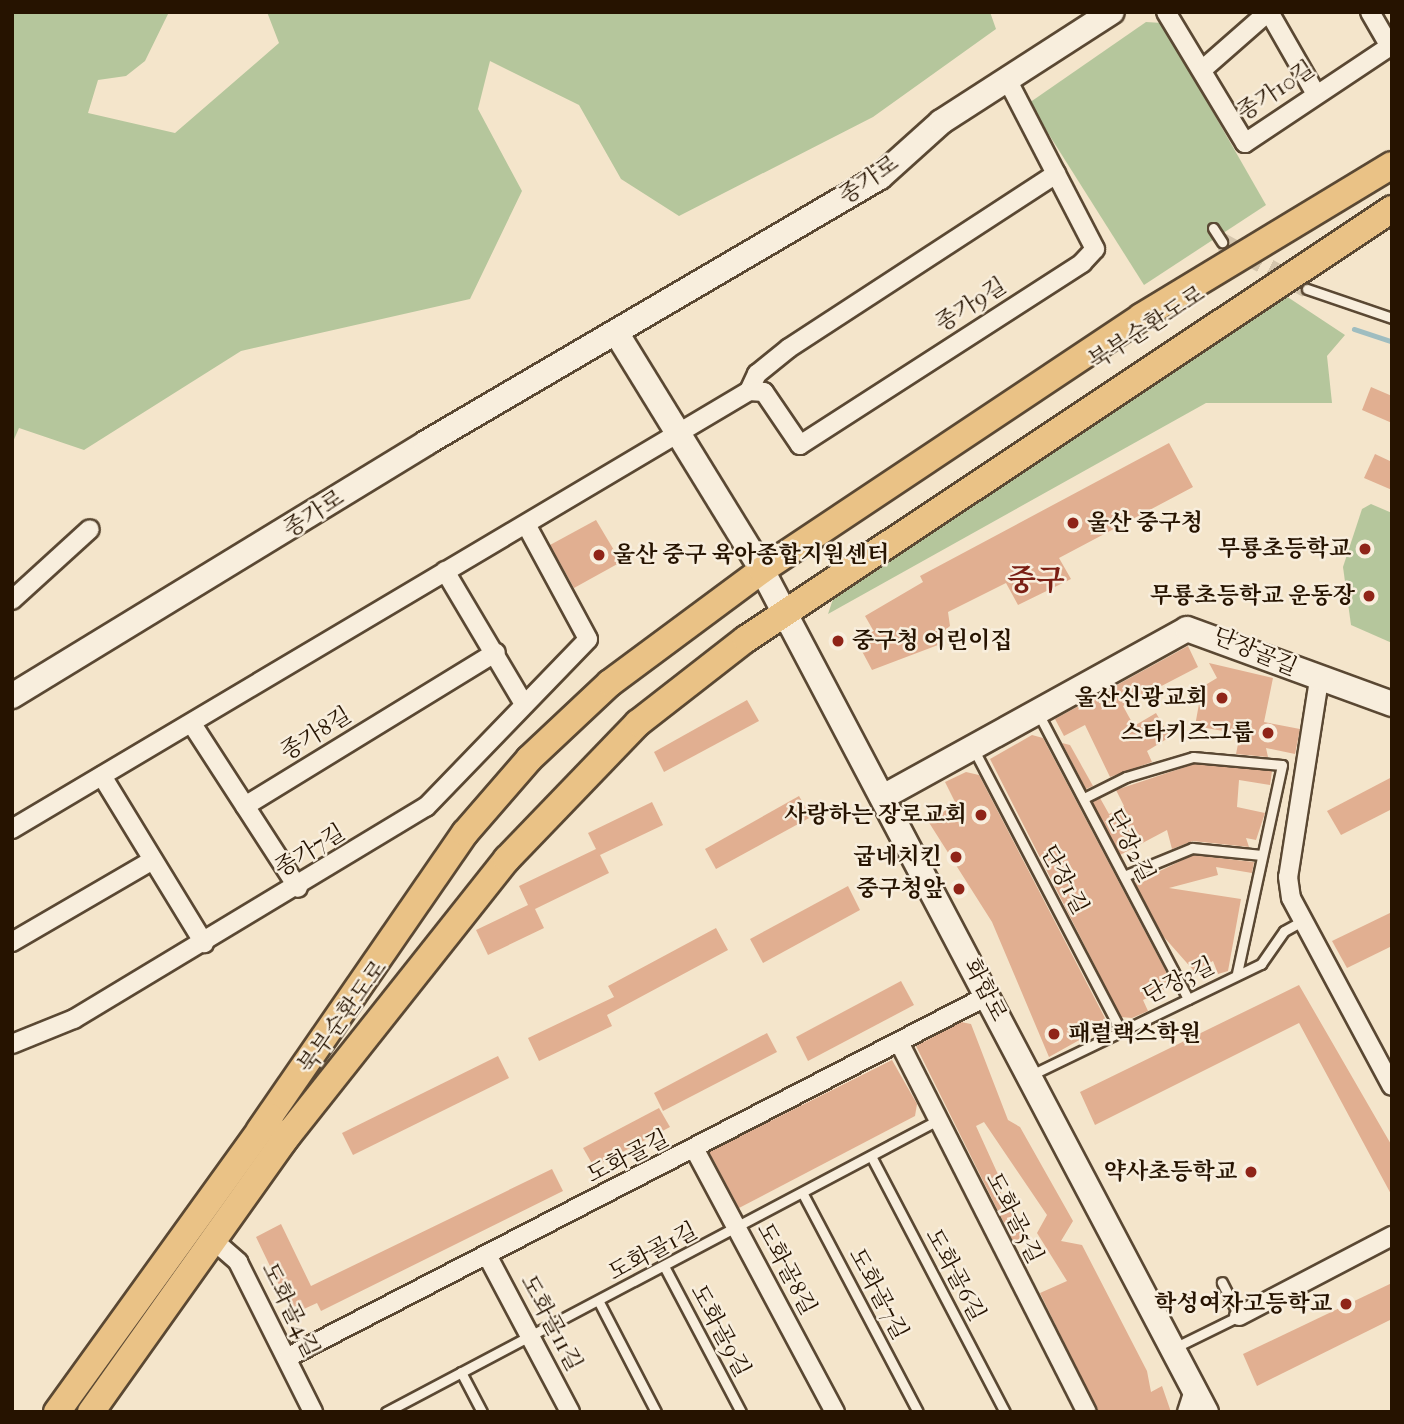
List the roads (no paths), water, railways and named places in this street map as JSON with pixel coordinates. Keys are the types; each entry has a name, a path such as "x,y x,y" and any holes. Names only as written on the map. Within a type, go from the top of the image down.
{"main road":[{"name":"종가로","path":"12,696 426,443 617,334 880,177 941,122 1112,12"},
{"path":"271,1137 491,801 610,683 762,570 1140,317 1392,164"},
{"name":"북부순환도로","path":"905,489 1392,170"},
{"name":"북부순환도로","path":"921,511 1392,200"},
{"path":"271,1137 567,793 638,723 784,614 1392,209"},
{"path":"617,334 762,570"},
{"name":"화합로","path":"762,570 989,995 1028,1076 1172,1349 1191,1401 1206,1412"},
{"name":"단장골길","path":"883,797 1187,629 1208,632 1319,680"},
{"name":"북부순환도로","path":"92,1412 212,1238 271,1137 499,808 576,729 663,653"},
{"name":"북부순환도로","path":"57,1412 271,1137 497,854 597,747 679,676"},
{"path":"1319,680 1392,704"}],"street":[{"name":"종가10길","path":"1166,12 1245,143 1391,46"},
{"path":"1202,70 1269,12 1316,94"},
{"path":"1370,12 1391,46"},
{"name":"종가9길","path":"748,391 764,392 800,445 1095,249 1008,81"},
{"path":"12,829 445,571 527,526 678,431 748,391 757,374 789,348 1056,174"},
{"name":"종가7길","path":"12,1044 75,1018 298,888 426,807 588,639 527,526"},
{"path":"12,600 90,529"},
{"path":"445,571 496,652 524,704"},
{"name":"종가8길","path":"246,806 496,652"},
{"name":"단장골길","path":"1319,680 1288,877 1302,921 1392,1086"},
{"path":"192,724 298,888"},
{"path":"102,776 204,943"},
{"path":"12,942 153,860"},
{"name":"도화골길","path":"288,1357 488,1257 900,1044 989,995"},
{"name":"도화골5길","path":"900,1044 936,1121 1087,1412"},
{"name":"도화골8길","path":"695,1150 835,1412"},
{"path":"1239,1316 1392,1236"},
{"name":"도화골4길","path":"212,1238 239,1262 313,1412"},
{"name":"도화골11길","path":"488,1257 570,1412"}],"lane":[{"path":"1213,228 1222,242"},
{"path":"1307,289 1392,318"},
{"name":"단장2길","path":"1037,711 1188,999"},
{"name":"단장1길","path":"972,747 1121,1031"},
{"name":"단장3길","path":"1028,1076 1237,974 1282,765 1193,757 1084,798"},
{"path":"1124,876 1192,848 1262,855"},
{"path":"1237,974 1268,959 1284,930 1302,921"},
{"name":"도화골1길","path":"391,1411 461,1372 665,1268 936,1121"},
{"name":"도화골6길","path":"871,1156 1005,1412"},
{"name":"도화골7길","path":"803,1194 918,1412"},
{"name":"도화골9길","path":"665,1268 741,1412"},
{"path":"1172,1349 1239,1316 1222,1282"},
{"path":"599,1302 656,1412"},
{"path":"461,1372 482,1412"}],"waterway":[{"path":"1354,329 1392,341"}],"tunnel":[{"path":"1222,242 1307,289"}],"place":[{"name":"울산 중구청","path":"1073,523"},
{"name":"무룡초등학교","path":"1365,549"},
{"name":"울산 중구 육아종합지원센터","path":"599,555"},
{"name":"무룡초등학교 운동장","path":"1369,596"},
{"name":"중구청 어린이집","path":"838,641"},
{"name":"울산신광교회","path":"1222,698"},
{"name":"스타키즈그룹","path":"1268,733"},
{"name":"사랑하는 장로교회","path":"981,815"},
{"name":"굽네치킨","path":"956,857"},
{"name":"중구청앞","path":"959,889"},
{"name":"패럴랙스학원","path":"1054,1034"},
{"name":"약사초등학교","path":"1251,1172"},
{"name":"학성여자고등학교","path":"1346,1304"}],"district":[{"name":"중구","path":"1036,581"}]}
